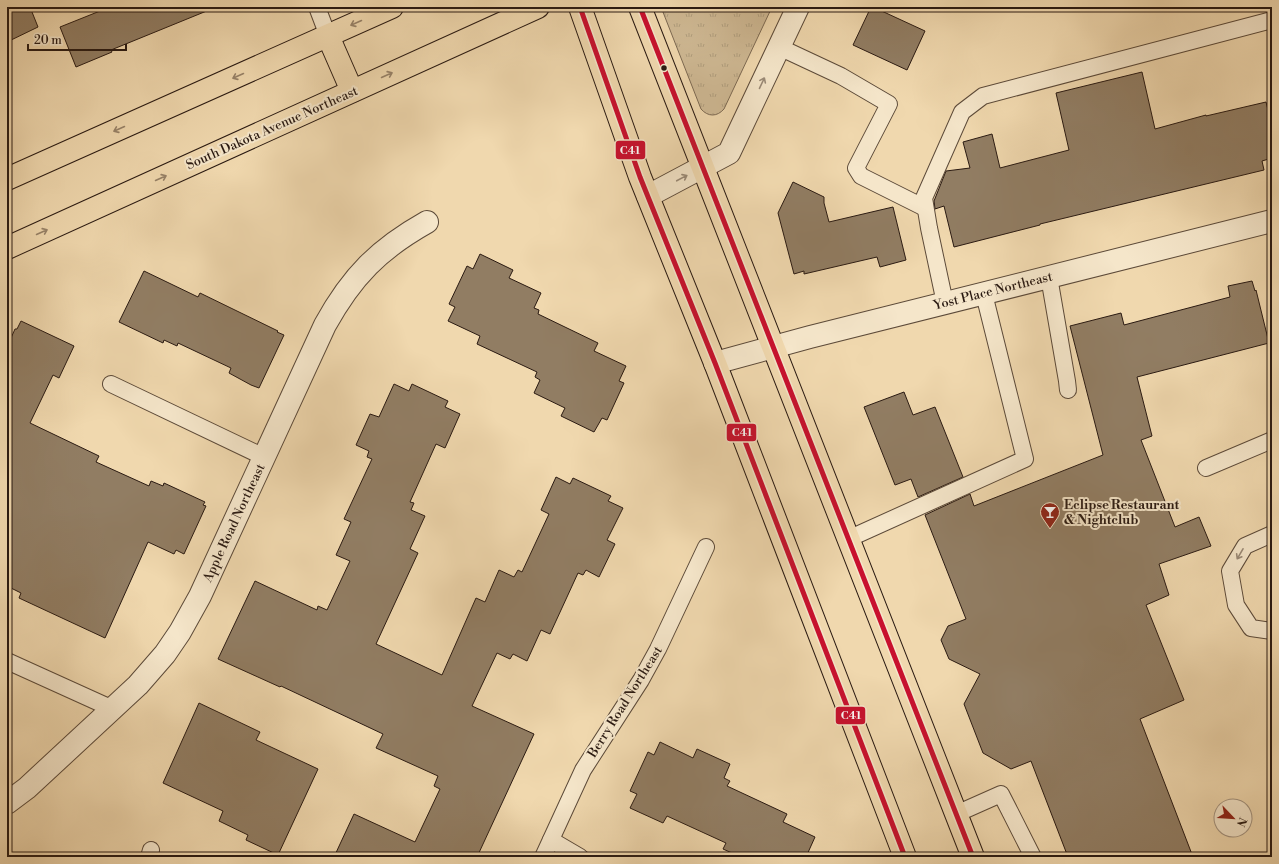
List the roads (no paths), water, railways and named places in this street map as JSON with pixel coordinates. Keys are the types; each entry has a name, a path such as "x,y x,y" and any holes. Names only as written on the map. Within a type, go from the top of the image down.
{"main road":[{"path":"7,180 392,7"},
{"name":"South Dakota Avenue Northeast","path":"7,248 538,7"},
{"path":"580,7 648,196 715,363 905,857"},
{"path":"640,7 973,857"},
{"path":"328,36 352,91"}],"street":[{"path":"648,196 729,153 798,7"},
{"name":"Yost Place Northeast","path":"715,363 945,303 1272,221"},
{"name":"Apple Road Northeast","path":"7,803 27,788 138,685 156,665 188,620 325,325 338,302 361,272 379,254 399,239 427,222"}],"lane":[{"path":"317,7 328,36"},
{"path":"945,303 924,198 962,112 983,96 1272,20"},
{"path":"779,47 841,76 889,104 856,168 861,176 925,208"},
{"path":"1049,277 1068,390"},
{"path":"848,539 1025,459 984,294"},
{"path":"111,384 264,457"},
{"path":"1206,468 1272,440"},
{"path":"1272,534 1245,546 1230,571 1236,605 1251,628 1272,631"},
{"name":"Berry Road Northeast","path":"543,857 583,770 641,680 655,655 706,547"},
{"path":"7,661 112,709"},
{"path":"956,814 1001,794 1033,857"},
{"path":"551,840 580,857"}],"place":[{"name":"Eclipse Restaurant & Nightclub","path":"1050,529"}]}
